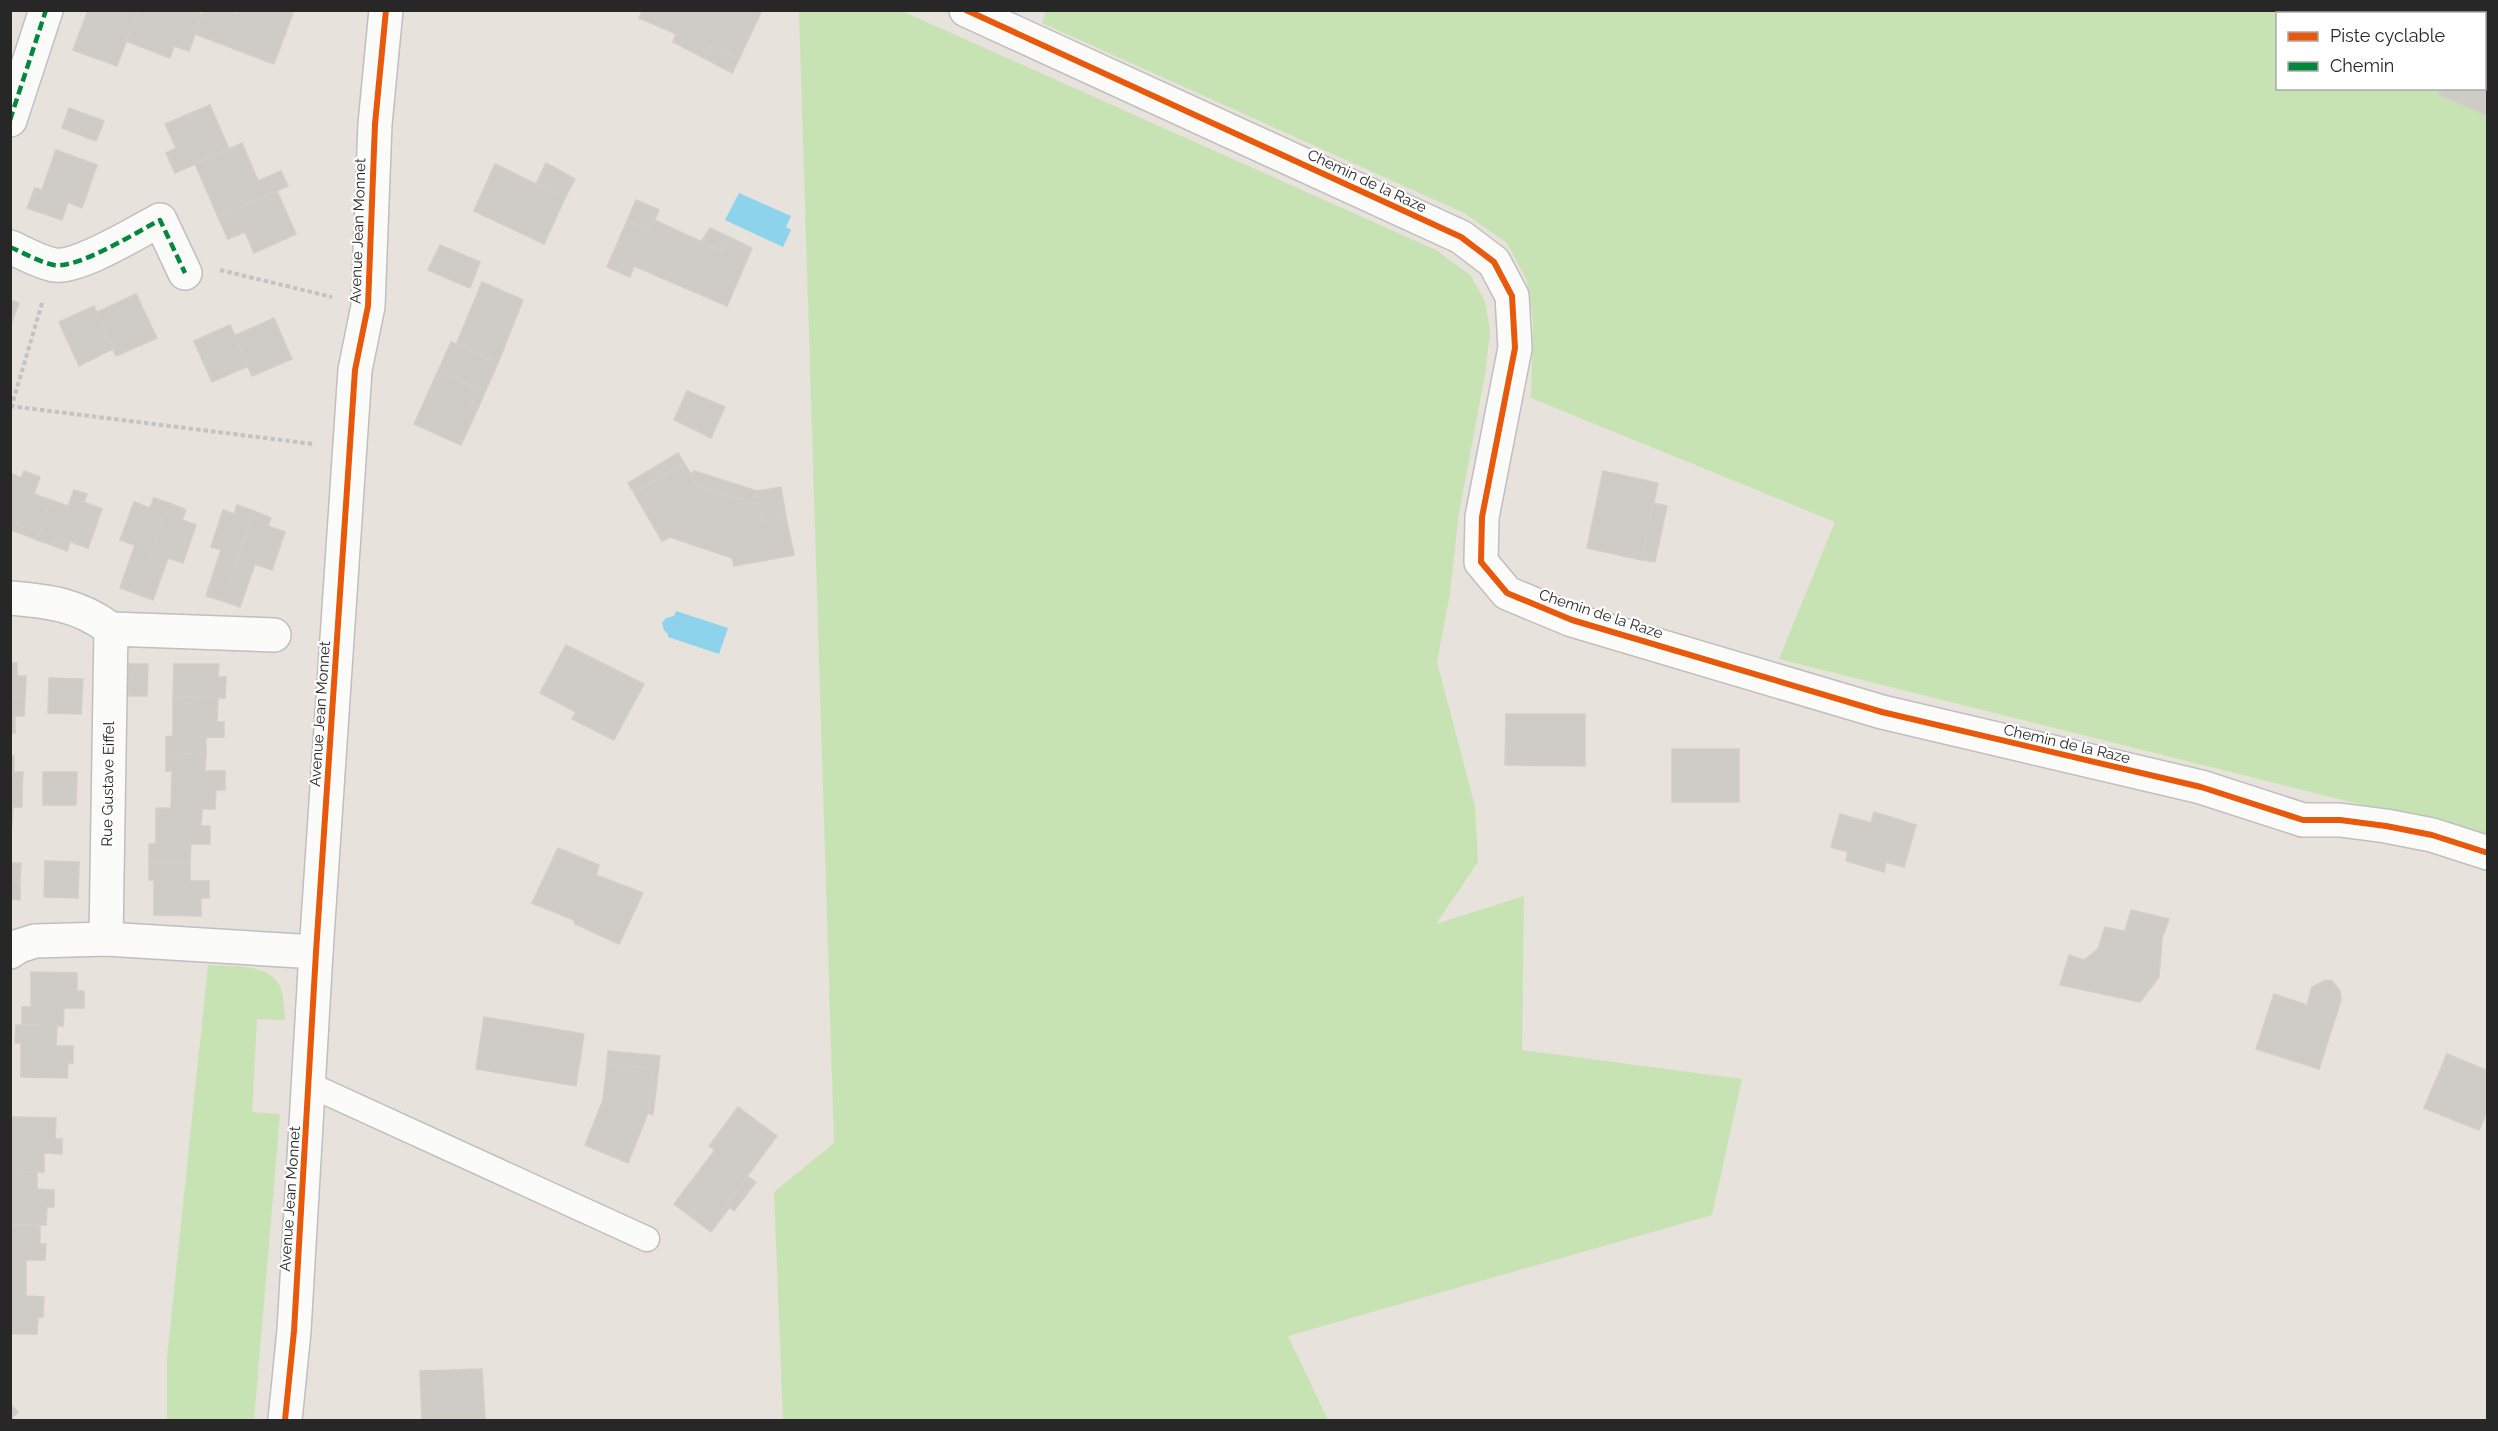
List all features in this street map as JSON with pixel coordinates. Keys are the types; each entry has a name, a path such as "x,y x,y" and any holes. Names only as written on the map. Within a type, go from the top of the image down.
{"street":[{"path":"10,120 46,10"},
{"name":"Avenue Jean Monnet","path":"285,1420 294,1330 316,952 352,446 355,370 368,306 375,124 386,10"},
{"name":"Chemin de la Raze","path":"966,10 1461,237 1494,262 1512,296 1515,348 1482,517 1481,562 1507,593 1572,620 1882,712 2201,788 2303,820 2340,820 2386,826 2432,835 2487,854"},
{"path":"10,247 54,265 70,264 86,259 160,220 185,273"},
{"path":"10,598 56,602 96,617 111,628 274,635"},
{"name":"Rue Gustave Eiffel","path":"106,939 111,628"},
{"path":"10,952 35,940 106,939 316,952"}],"lane":[{"path":"310,1085 647,1239"}],"path":[{"path":"54,265 11,407 315,444 352,446"},
{"path":"185,273 224,270 368,306"}],"green space":[{"path":"1046,10 2487,11 2487,836 1779,659 1835,522 1531,398 1533,321 1527,281 1507,243 1464,213 1042,23"},
{"path":"799,11 902,11 1436,250 1470,275 1485,301 1490,332 1485,374 1458,519 1450,593 1437,662 1475,806 1478,862 1436,924 1524,896 1522,1050 1742,1079 1712,1215 1288,1336 1328,1420 783,1420 774,1192 834,1143"},
{"path":"208,965 251,968 271,975 278,982 284,1002 285,1020 257,1019 252,1112 280,1114 254,1420 167,1420 167,1358"}],"water":[{"path":"739,193 791,216 786,227 791,230 783,247 725,220"},
{"path":"676,611 728,628 719,654 668,637 662,623 666,618 674,616"}],"building":[{"path":"88,10 138,10 117,66 73,50"},
{"path":"138,10 193,10 202,14 189,51 174,46 170,58 126,41"},
{"path":"204,10 226,10 236,14 238,10 286,10 293,13 274,64 195,34"},
{"path":"643,10 762,10 739,59 711,47 704,58 673,42 676,34 639,18"},
{"path":"711,47 739,59 732,73 704,58"},
{"path":"2486,52 2488,52 2488,116 2439,94 2440,90 2486,90"},
{"path":"210,105 229,149 175,173 166,153 176,148 165,124"},
{"path":"69,108 104,121 96,141 62,128"},
{"path":"242,143 258,181 281,171 288,186 218,217 195,164"},
{"path":"56,150 97,165 82,208 68,202 62,220 27,208 35,188 42,190"},
{"path":"546,163 575,179 565,198 536,184"},
{"path":"495,164 565,198 544,244 474,211"},
{"path":"277,191 296,234 254,253 245,232 228,239 218,217"},
{"path":"636,200 659,210 650,230 627,221"},
{"path":"654,220 722,251 729,237 752,248 727,306 634,266 630,277 607,267 627,221 650,230"},
{"path":"710,228 729,237 722,251 701,242"},
{"path":"440,245 480,262 470,288 428,270"},
{"path":"482,282 523,300 498,363 456,345"},
{"path":"136,294 157,338 116,356 97,312"},
{"path":"10,300 19,303 10,327"},
{"path":"94,306 113,349 79,366 59,322"},
{"path":"274,318 292,359 252,376 234,336"},
{"path":"230,325 248,366 212,382 194,341"},
{"path":"451,342 498,363 478,408 471,405 478,389 438,371"},
{"path":"438,371 478,389 471,405 478,408 461,445 414,424"},
{"path":"687,391 725,407 711,438 674,420"},
{"path":"678,453 684,463 634,493 628,483"},
{"path":"684,463 698,486 752,503 760,502 763,521 786,517 794,555 734,566 732,558 670,537 662,541 634,493"},
{"path":"24,471 40,477 34,494 51,500 37,540 20,533 22,525 10,521 10,473 21,478"},
{"path":"694,471 757,491 781,487 786,517 763,521 760,502 752,503 698,486 691,474"},
{"path":"1603,471 1658,483 1642,560 1587,548"},
{"path":"74,490 87,494 84,502 102,509 88,548 57,537 54,546 37,540 51,500 68,506"},
{"path":"154,498 169,503 137,594 120,588 135,545 120,540 134,502 150,508"},
{"path":"169,503 186,510 182,520 196,525 183,563 168,558 153,600 137,594"},
{"path":"1653,503 1667,506 1655,562 1642,560"},
{"path":"237,505 254,511 223,601 206,596 221,550 211,547 223,510 234,514"},
{"path":"254,511 271,518 268,526 285,532 272,570 255,564 240,607 223,601"},
{"path":"10,521 22,525 20,533 10,530"},
{"path":"57,537 70,542 67,551 54,546"},
{"path":"566,645 644,684 614,740 572,719 576,712 540,693"},
{"path":"10,663 17,663 17,676 26,676 25,698 10,697"},
{"path":"129,664 148,664 147,696 128,696"},
{"path":"174,664 219,664 218,677 226,677 225,698 173,697"},
{"path":"49,678 83,679 81,714 48,713"},
{"path":"10,697 25,698 24,716 15,716 15,733 10,733"},
{"path":"173,697 218,698 217,722 224,722 224,737 206,737 206,755 166,754 166,737 173,736"},
{"path":"1506,714 1585,714 1585,766 1505,765"},
{"path":"1672,749 1739,749 1739,802 1672,802"},
{"path":"166,754 206,755 205,771 225,771 225,790 216,790 215,809 171,809 172,771 166,771"},
{"path":"10,756 14,756 14,772 23,772 22,790 10,789"},
{"path":"43,772 77,772 76,805 43,805"},
{"path":"10,789 22,790 22,807 13,807 12,826"},
{"path":"156,808 202,809 201,826 210,826 210,844 191,844 190,863 149,863 149,844 156,844"},
{"path":"1874,812 1916,825 1904,867 1886,862 1884,872 1846,861 1848,852 1831,847 1840,814 1871,823"},
{"path":"10,847 11,863 21,863 20,882 10,882"},
{"path":"558,848 599,865 596,875 643,893 619,944 575,924 574,920 532,903"},
{"path":"45,861 79,862 78,898 44,897"},
{"path":"149,863 190,863 190,881 209,881 209,898 201,898 201,916 154,915 154,880 149,880"},
{"path":"10,882 20,882 20,900 10,899"},
{"path":"2131,910 2169,919 2162,938 2159,977 2140,1002 2060,985 2069,955 2084,960 2098,949 2105,927 2125,931"},
{"path":"31,972 77,973 77,991 84,991 84,1008 64,1008 63,1026 22,1025 22,1007 31,1007"},
{"path":"2326,980 2332,981 2340,991 2341,1000 2319,1069 2256,1049 2274,994 2307,1005 2312,987"},
{"path":"484,1017 584,1034 576,1086 476,1069"},
{"path":"16,1025 57,1025 56,1046 73,1046 73,1063 68,1063 67,1078 21,1077 21,1043 15,1043"},
{"path":"608,1051 660,1056 653,1115 648,1113 653,1069 607,1065"},
{"path":"2447,1054 2488,1071 2488,1109 2479,1130 2424,1108"},
{"path":"607,1065 653,1069 648,1113 628,1163 585,1145 603,1100"},
{"path":"738,1107 777,1136 726,1205 729,1208 711,1232 674,1204 715,1150 709,1146"},
{"path":"12,1117 56,1118 55,1139 62,1139 62,1154 44,1153 44,1172 10,1171"},
{"path":"10,1171 37,1172 37,1189 54,1190 54,1207 47,1207 46,1225 10,1225"},
{"path":"747,1176 756,1182 734,1211 726,1205"},
{"path":"10,1225 40,1225 40,1244 46,1244 45,1260 26,1260 26,1296 44,1297 43,1317 38,1317 37,1334 10,1334"},
{"path":"482,1369 485,1420 422,1420 420,1371"},
{"path":"10,1404 18,1412 12,1418 15,1420 10,1420"}],"marked path":[{"path":"10,120 46,10"},
{"path":"10,247 48,264 65,265 92,256 160,220 185,273"}],"cycle path":[{"path":"285,1420 294,1331 316,952 355,370 368,306 375,124 386,10"},
{"path":"966,10 1461,237 1494,262 1512,296 1515,348 1482,517 1481,562 1507,593 1572,620 1882,712 2201,787 2303,820 2340,820 2386,826 2432,835 2488,853"}]}
